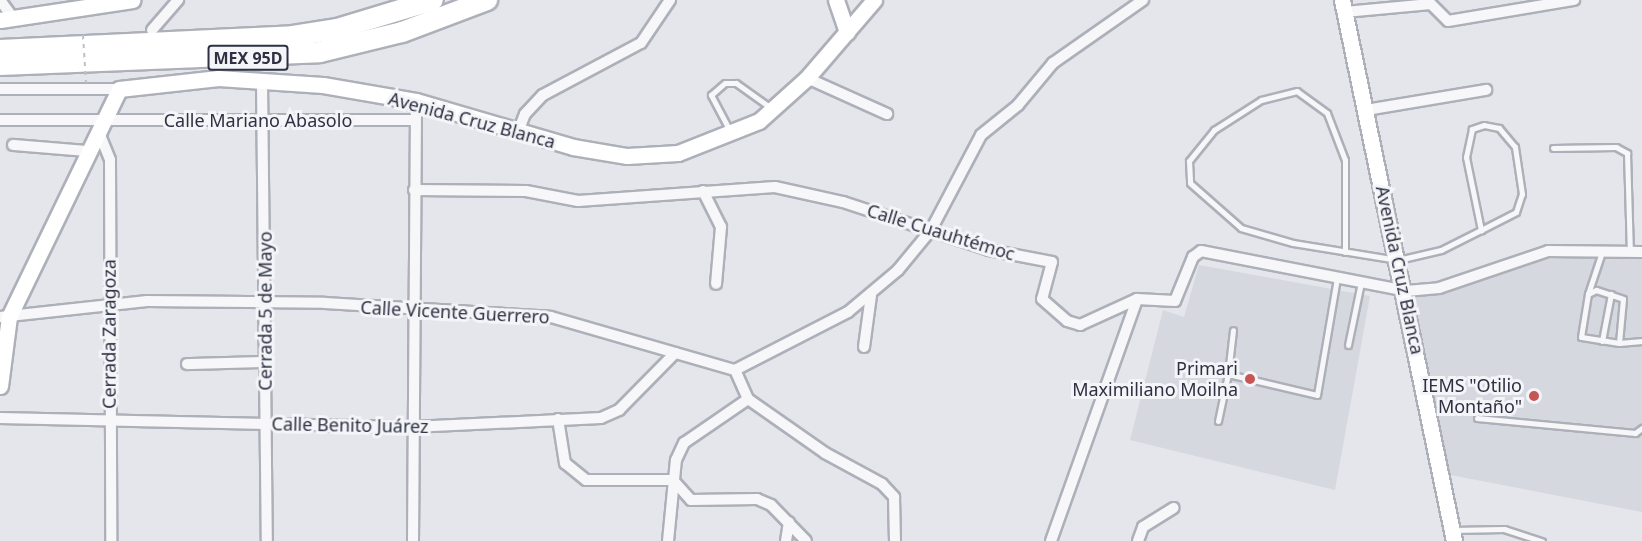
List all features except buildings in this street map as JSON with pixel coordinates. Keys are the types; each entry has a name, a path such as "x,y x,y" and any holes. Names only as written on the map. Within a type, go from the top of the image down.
{"highway":[{"name":"MEX 95D","path":"0,50 292,36 348,27 433,0"},
{"name":"MEX 95D","path":"0,65 320,52 402,32 487,0"}],"main road":[{"path":"7,19 132,0"},
{"path":"836,0 847,32"},
{"name":"Avenida Cruz Blanca","path":"119,89 218,78 323,84 416,101 518,132 627,156 678,153 732,134 772,109 807,78 874,0"},
{"name":"Avenida Cruz Blanca","path":"1344,6 1406,291 1453,536"},
{"path":"0,386 4,317 119,89"}],"street":[{"path":"0,0 7,19"},
{"path":"152,30 178,0"},
{"path":"518,132 525,114 543,95 640,43 670,0"},
{"path":"895,541 894,497 882,484 825,453 748,399 735,370 871,295 931,230 981,135 1017,105 1053,63 1143,0"},
{"path":"1344,6 1431,4 1448,21 1574,0"},
{"path":"807,78 887,114"},
{"name":"Cerrada 5 de Mayo","path":"262,82 267,304 265,424 267,541"},
{"path":"0,89 119,89"},
{"path":"1366,110 1486,90"},
{"path":"413,541 416,101"},
{"name":"Calle Mariano Abasolo","path":"0,120 100,125 415,120"},
{"name":"Cerrada Zaragoza","path":"100,125 110,160 108,306 111,541"},
{"path":"13,145 88,151"},
{"name":"Calle Cuauhtémoc","path":"414,190 526,191 578,201 775,187 931,230 989,250 1052,262 1042,299 1067,321 1092,323 1137,299"},
{"path":"703,192 721,227 716,284"},
{"path":"1051,541 1137,299 1175,301 1193,257 1201,251 1406,291 1439,288 1548,251 1601,255 1642,252"},
{"path":"864,347 871,295"},
{"name":"Calle Vicente Guerrero","path":"4,317 147,301 415,309 551,317 735,370"},
{"name":"Calle Benito Juárez","path":"0,418 109,416 265,424 412,427 601,417 619,410 675,352"},
{"path":"187,364 266,362"},
{"path":"668,541 673,480 684,443 748,399"},
{"path":"558,419 565,463 586,480 603,484 673,480"},
{"path":"673,480 691,500 757,499 789,522 806,541"},
{"path":"1138,541 1143,527 1174,508"},
{"path":"786,541 789,522"}],"lane":[{"path":"732,134 711,95 726,83 736,83 772,109"},
{"path":"1345,252 1345,160 1327,113 1297,91 1261,99 1214,130 1189,160 1190,183 1241,228 1345,252 1398,260 1441,250 1481,230 1516,212 1521,194 1515,147 1499,128 1484,125 1472,129 1466,157 1481,230"},
{"path":"1553,148 1616,147 1627,153 1630,253"},
{"path":"1601,255 1588,294 1581,337 1619,343 1642,341"},
{"path":"1228,374 1317,395 1338,276"},
{"path":"1348,345 1362,281"},
{"path":"1588,294 1611,294 1623,299 1619,343"},
{"path":"1602,341 1611,294"},
{"path":"1218,421 1228,374 1233,330"},
{"path":"1477,418 1635,433 1642,428"},
{"path":"1453,536 1504,529 1542,541"}],"path":[{"path":"83,35 86,82"}],"shaded area":[{"name":"IEMS \"Otilio Montaño\"","path":"1548,251 1642,253 1642,512 1440,473 1406,291 1439,287"},
{"name":"Primari Maximiliano Moilna","path":"1199,265 1370,296 1335,490 1130,440 1163,310 1184,317"}],"place":[{"name":"Primari Maximiliano Moilna","path":"1250,379"},
{"name":"IEMS \"Otilio Montaño\"","path":"1534,396"}]}
